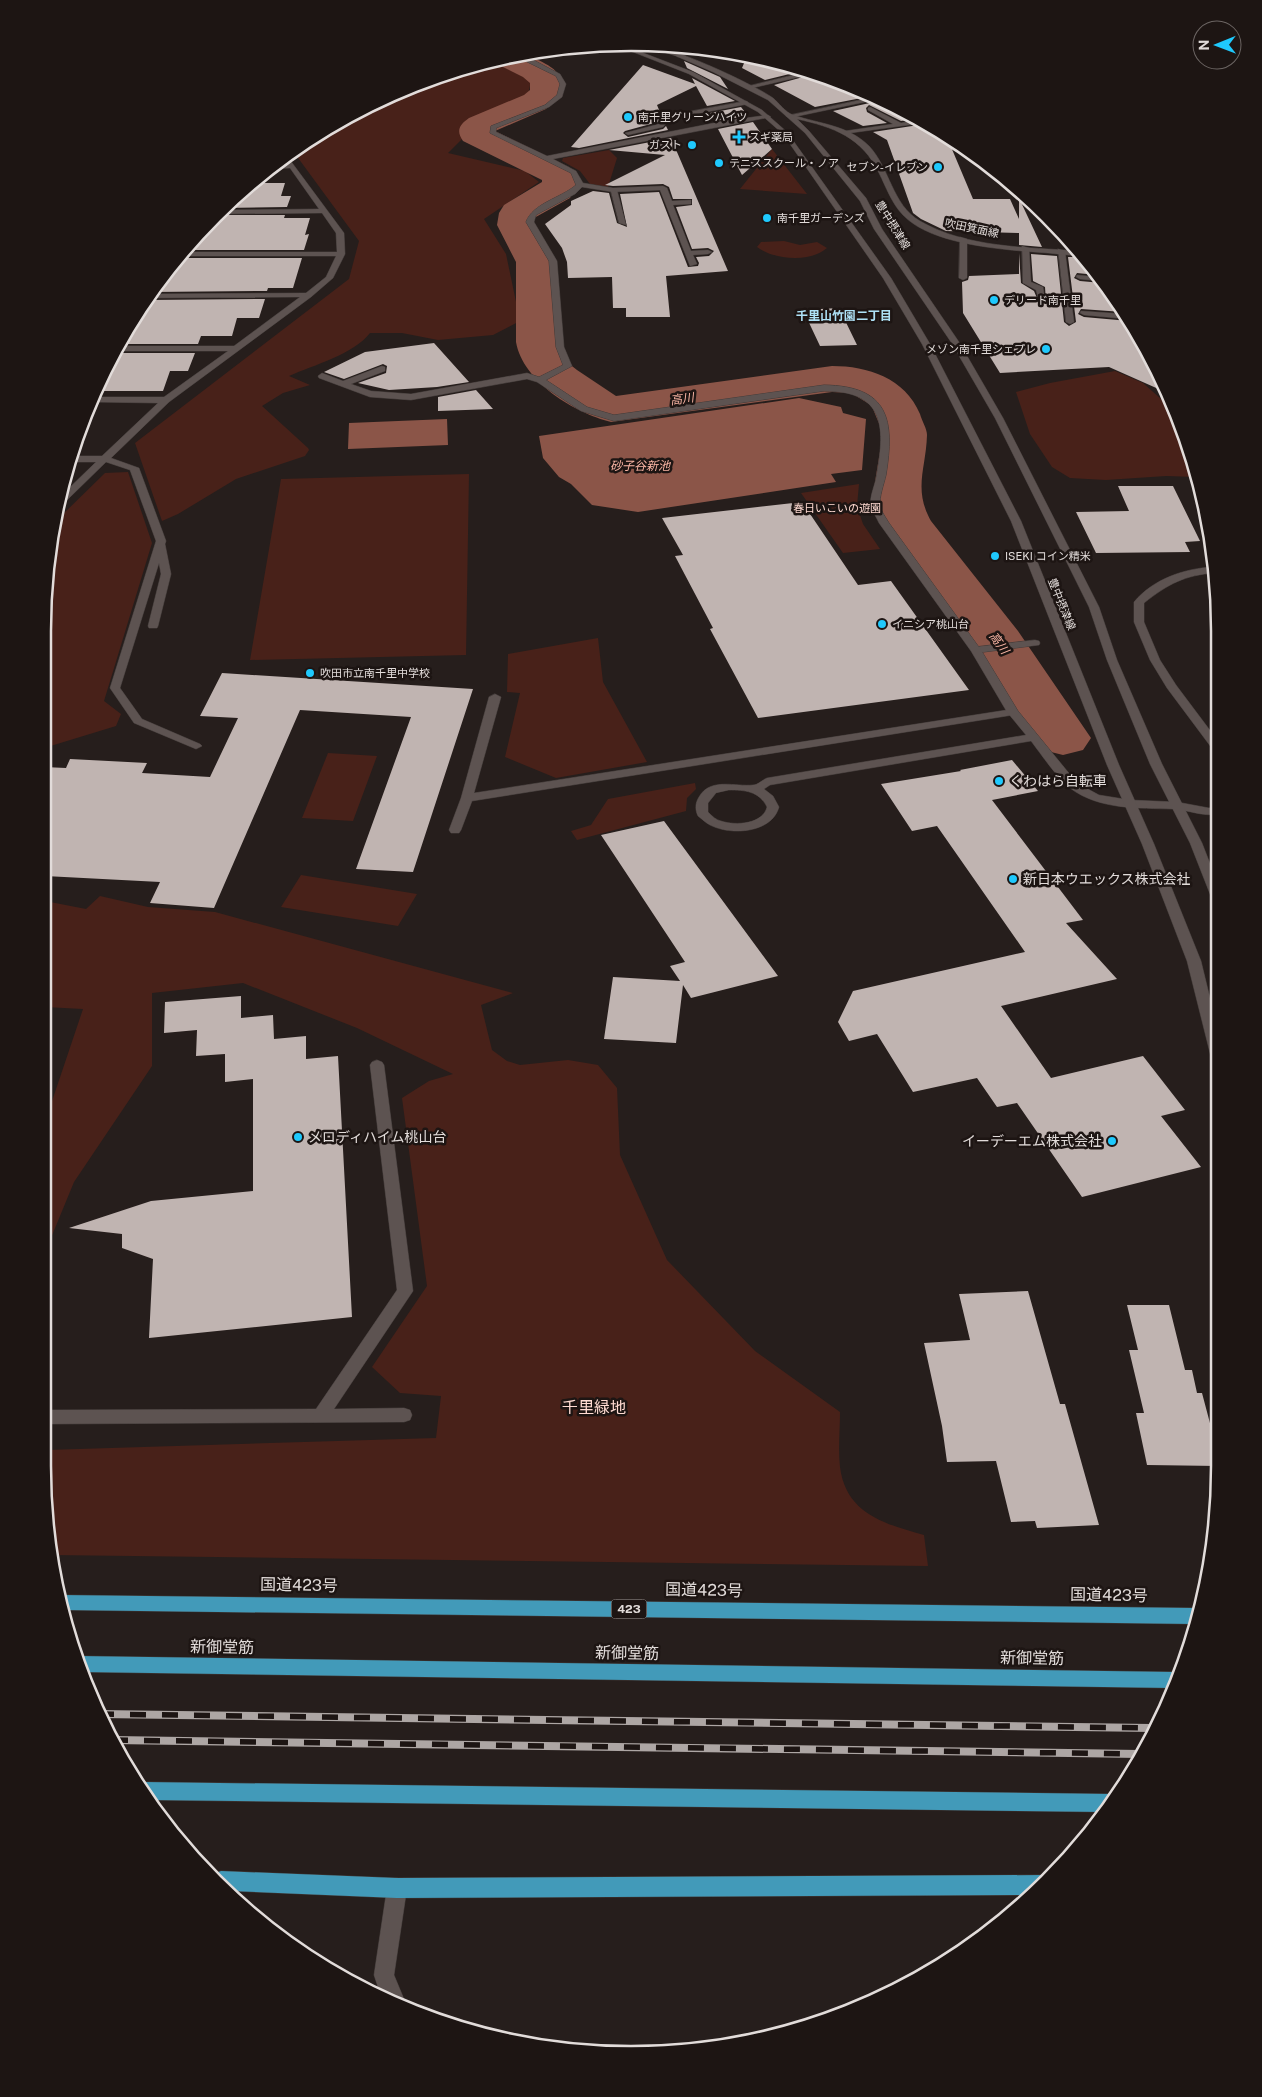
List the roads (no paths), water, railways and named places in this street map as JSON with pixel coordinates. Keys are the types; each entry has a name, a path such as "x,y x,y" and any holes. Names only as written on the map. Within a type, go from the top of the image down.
{"highway":[{"name":"国道423号","path":"68,1602 1191,1616"},
{"name":"新御堂筋","path":"86,1664 1170,1680"},
{"path":"151,1791 1102,1803"},
{"path":"227,1881 397,1888 1031,1885"}],"street":[{"path":"634,51 691,73 768,117"},
{"name":"吹田箕面線","path":"668,52 748,87 770,100 789,116"},
{"path":"678,55 685,54"},
{"path":"529,60 558,75 563,84 560,96 547,106 494,127 492,133 574,172 580,185"},
{"path":"748,87 797,76"},
{"path":"789,116 865,101"},
{"path":"628,133 661,126 668,117 746,103"},
{"path":"870,109 900,125"},
{"name":"吹田箕面線","path":"548,158 724,123 789,116 816,121 845,133 864,144 871,153 900,209 915,222 963,239 1024,248 1069,251"},
{"name":"豊中摂津線","path":"789,116 807,132 863,200 878,229 955,342 998,418 1094,607 1118,676 1156,764 1196,843 1211,881"},
{"name":"豊中摂津線","path":"768,117 785,133 886,278 931,352 1016,521 1194,961 1211,1029"},
{"path":"845,133 911,123"},
{"path":"68,495 166,400 308,295 328,278 341,254 340,233 290,163"},
{"path":"284,166 292,166"},
{"path":"542,379 568,366 560,348 554,261 530,222 533,214 572,192 580,185 613,190 663,186 692,264"},
{"path":"613,190 623,224"},
{"path":"669,203 688,202"},
{"path":"231,212 325,211"},
{"path":"963,239 963,278"},
{"path":"1024,248 1027,284 1040,289 1042,299"},
{"path":"1061,251 1070,322"},
{"path":"689,253 708,252"},
{"path":"191,254 341,254"},
{"path":"1080,277 1091,278"},
{"path":"158,296 308,295"},
{"path":"1084,313 1117,316"},
{"path":"125,349 235,348"},
{"path":"343,384 382,369"},
{"path":"322,376 370,394 411,397 526,376 542,379 573,404 598,416 614,418 824,388 842,388 857,392 872,401 885,428 879,489 875,505 884,523 976,650 1013,712 1073,785 1096,798 1130,804 1177,806 1211,812"},
{"path":"99,400 166,400"},
{"path":"77,460 105,459 134,468 160,541 166,574 153,626"},
{"path":"160,541 115,688 138,721 196,746"},
{"path":"1208,571 1187,574 1159,584 1139,602 1139,622 1159,666 1211,739"},
{"path":"976,650 1035,643"},
{"path":"455,830 467,798 495,697"},
{"path":"467,798 1013,712"},
{"path":"756,789 767,795 773,802 774,811 769,818 759,824 746,827 731,827 717,824 702,813 700,804 704,796 714,790 728,786 756,789 767,782 1034,737"},
{"path":"321,1415 406,1291 377,1065"},
{"path":"51,1417 404,1415"},
{"path":"391,1994 384,1975 397,1888"}],"water":[{"name":"砂子谷新池","path":"799,398 841,407 843,413 866,419 862,470 831,474 836,482 638,512 592,505 571,484 559,477 543,458 539,436"},
{"path":"447,419 448,445 348,449 349,423"}],"waterway":[{"name":"高川","path":"517,62 534,70 546,80 546,93 535,102 481,125 475,129 475,134 557,174 560,182 557,190 517,213 515,225 535,262 537,342 539,353 546,366 598,404 611,409 832,379 852,379 866,384 886,396 895,408 905,433 897,494 900,508 909,525 999,642 1063,738"}],"railway":[{"path":"107,1714 1148,1728"},
{"path":"121,1740 1134,1754"}],"place":[{"name":"南千里グリーンハイツ","path":"628,117"},
{"name":"スギ薬局","path":"739,137"},
{"name":"ガスト","path":"692,145"},
{"name":"テニススクール・ノア","path":"719,163"},
{"name":"セブン-イレブン","path":"938,167"},
{"name":"南千里ガーデンズ","path":"767,218"},
{"name":"デリード南千里","path":"994,300"},
{"name":"メゾン南千里シェプレ","path":"1046,349"},
{"name":"ISEKI コイン精米","path":"995,556"},
{"name":"イニシア桃山台","path":"882,624"},
{"name":"吹田市立南千里中学校","path":"310,673"},
{"name":"くわはら自転車","path":"999,781"},
{"name":"新日本ウエックス株式会社","path":"1013,879"},
{"name":"メロディハイム桃山台","path":"298,1137"},
{"name":"イーデーエム株式会社","path":"1112,1141"}],"district":[{"name":"千里山竹園二丁目","path":"844,316"}],"park label":[{"name":"春日いこいの遊園","path":"837,508"},
{"name":"千里緑地","path":"594,1407"}]}
